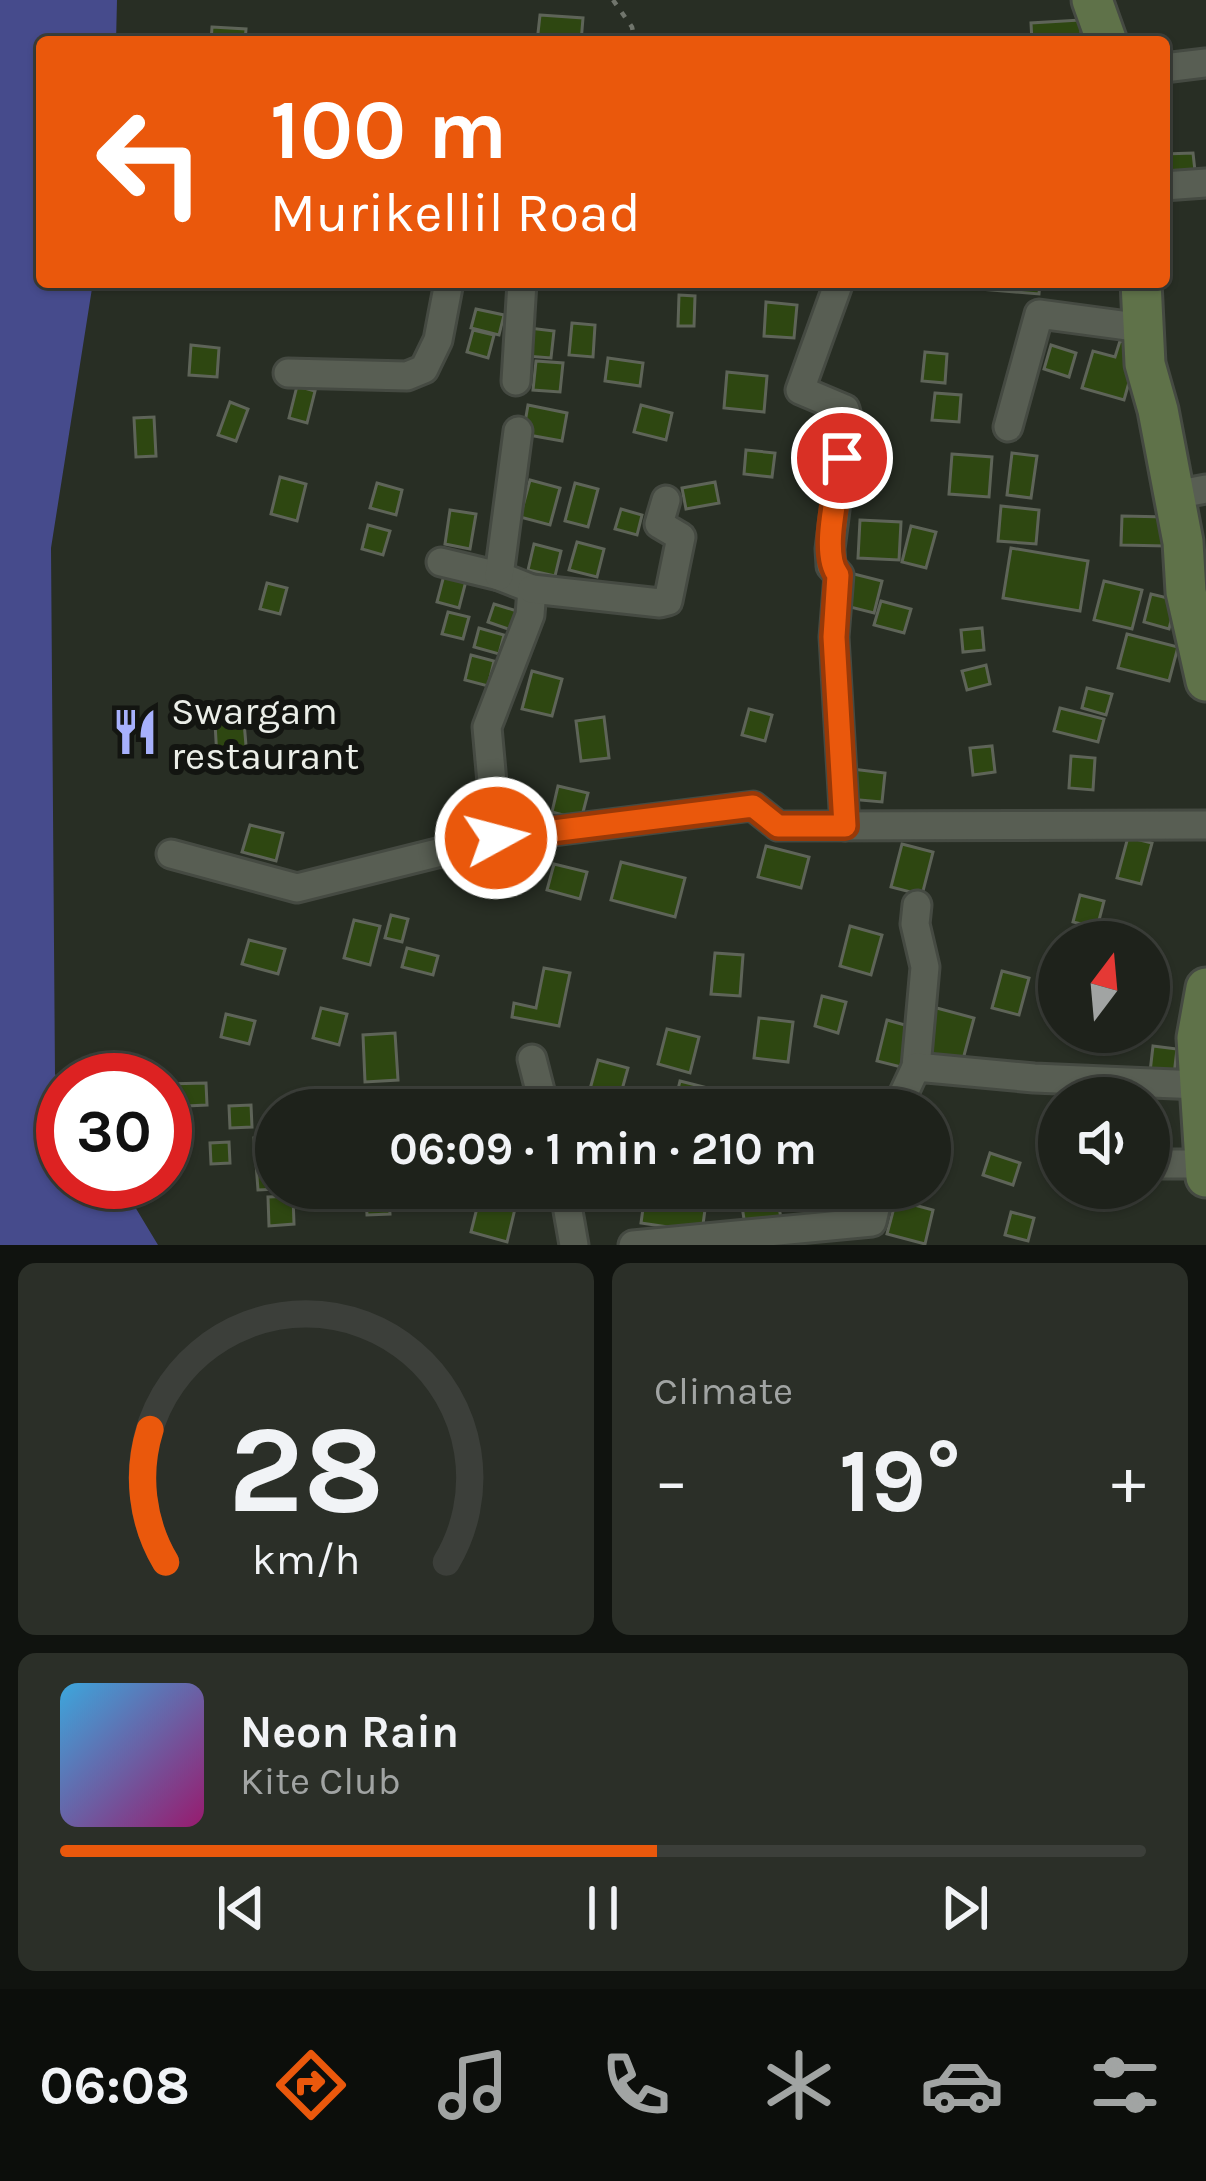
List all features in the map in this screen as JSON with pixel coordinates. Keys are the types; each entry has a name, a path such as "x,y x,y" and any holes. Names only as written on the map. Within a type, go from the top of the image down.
{"main road":[{"path":"1092,0 1105,36"},
{"path":"1141,288 1145,364 1190,492 1183,542 1186,592 1206,681"},
{"path":"1204,1170 1197,1038 1206,988"}],"street":[{"path":"1170,67 1206,63"},
{"path":"1170,186 1206,183"},
{"path":"288,373 407,376 424,369 438,340 448,288"},
{"path":"516,381 522,288"},
{"path":"838,288 800,390 845,409 848,416 830,549 831,566 838,575 834,637 845,826"},
{"path":"1008,427 1039,314 1143,328"},
{"path":"499,575 518,431"},
{"path":"441,562 499,575 532,589 668,601 681,537 659,524 666,500"},
{"path":"496,838 487,727 530,615 532,589"},
{"path":"171,854 297,888 496,838 753,806 778,826 1206,825"},
{"path":"903,1089 916,1067 925,968 915,924 917,905"},
{"path":"532,1059 539,1089"},
{"path":"916,1067 1199,1085"},
{"path":"1170,1166 1204,1170"},
{"path":"568,1209 574,1245"},
{"path":"633,1245 872,1222 875,1209"}],"path":[{"path":"613,0 634,36"}],"water":[{"path":"0,0 117,0 116,36 36,36 36,288 92,288 51,548 55,1053 36,1053 36,1209 136,1209 158,1245 0,1245"}],"building":[{"path":"540,15 583,18 582,36 538,36"},
{"path":"1080,20 1081,36 1032,36 1031,23"},
{"path":"212,27 246,29 245,36 211,36"},
{"path":"1193,153 1195,171 1170,173 1170,154"},
{"path":"978,288 1040,288 1039,294"},
{"path":"679,295 695,296 694,326 678,326"},
{"path":"766,302 797,305 794,338 764,336"},
{"path":"476,309 504,315 499,335 471,328"},
{"path":"572,323 595,325 593,357 569,355"},
{"path":"529,328 554,331 551,358 526,356"},
{"path":"473,330 494,335 488,358 467,352"},
{"path":"1120,341 1139,347 1124,400 1082,388 1093,351 1115,357"},
{"path":"191,345 219,348 217,377 189,375"},
{"path":"1051,345 1076,353 1069,377 1044,369"},
{"path":"925,352 947,354 945,383 922,381"},
{"path":"608,358 643,363 640,386 605,381"},
{"path":"536,361 563,363 560,392 533,390"},
{"path":"727,372 767,376 764,412 724,408"},
{"path":"297,386 315,391 307,423 289,418"},
{"path":"935,393 961,395 959,422 932,420"},
{"path":"230,402 248,409 236,441 218,435"},
{"path":"528,405 567,413 562,441 523,434"},
{"path":"641,405 672,413 666,440 634,432"},
{"path":"154,417 156,456 136,457 134,418"},
{"path":"746,450 775,453 772,477 744,474"},
{"path":"1012,453 1037,456 1031,498 1007,495"},
{"path":"952,454 992,457 989,497 949,494"},
{"path":"280,477 306,484 297,521 271,514"},
{"path":"530,480 560,488 550,525 520,517"},
{"path":"715,482 719,503 686,509 682,488"},
{"path":"377,483 402,490 396,515 370,508"},
{"path":"575,483 598,489 588,527 565,521"},
{"path":"1001,506 1039,510 1036,544 998,541"},
{"path":"621,509 642,515 637,535 615,529"},
{"path":"450,510 476,514 470,549 445,544"},
{"path":"1122,516 1167,517 1166,546 1121,545"},
{"path":"860,520 901,522 899,560 858,558"},
{"path":"368,525 390,531 383,555 362,549"},
{"path":"911,526 936,532 926,568 902,562"},
{"path":"577,542 604,549 597,577 569,570"},
{"path":"534,544 561,551 555,576 528,570"},
{"path":"1011,548 1088,561 1080,611 1003,598"},
{"path":"854,574 882,581 874,613 846,606"},
{"path":"444,575 466,581 459,608 437,602"},
{"path":"1104,581 1142,590 1132,629 1094,620"},
{"path":"267,583 287,588 280,614 260,609"},
{"path":"1151,594 1176,600 1169,629 1144,622"},
{"path":"881,601 911,609 904,633 874,625"},
{"path":"494,604 517,611 511,630 488,622"},
{"path":"448,612 469,617 463,639 442,634"},
{"path":"479,628 504,635 499,654 474,647"},
{"path":"982,628 984,650 963,652 961,630"},
{"path":"1127,634 1178,647 1169,681 1118,668"},
{"path":"471,655 494,661 488,686 465,680"},
{"path":"986,665 990,684 967,690 962,671"},
{"path":"532,671 562,679 552,716 522,709"},
{"path":"1087,688 1112,694 1106,715 1082,708"},
{"path":"1060,708 1104,719 1098,742 1054,731"},
{"path":"749,709 772,715 765,741 742,735"},
{"path":"604,717 609,758 581,761 576,721"},
{"path":"244,722 247,757 217,758 215,723"},
{"path":"992,746 995,772 973,775 970,748"},
{"path":"1071,756 1095,758 1093,790 1069,788"},
{"path":"852,769 885,773 882,802 848,799"},
{"path":"558,786 588,793 581,820 552,812"},
{"path":"250,825 283,833 276,861 242,852"},
{"path":"1128,837 1152,843 1141,884 1117,878"},
{"path":"902,844 933,852 922,895 891,887"},
{"path":"766,846 809,857 801,888 758,877"},
{"path":"621,862 685,878 675,917 611,900"},
{"path":"489,864 522,873 516,895 483,886"},
{"path":"554,864 587,872 580,899 547,890"},
{"path":"1080,895 1104,901 1099,921 1073,921"},
{"path":"391,915 408,919 402,942 385,938"},
{"path":"354,920 380,926 370,965 344,958"},
{"path":"850,926 882,935 871,975 840,966"},
{"path":"249,940 285,949 278,974 242,964"},
{"path":"407,948 438,956 433,975 402,967"},
{"path":"715,953 743,955 740,996 711,994"},
{"path":"544,968 570,973 559,1026 512,1017 514,1003 536,1008"},
{"path":"1002,971 1029,978 1019,1015 992,1008"},
{"path":"822,996 846,1002 838,1033 815,1026"},
{"path":"933,1007 974,1018 961,1067 920,1056"},
{"path":"321,1008 347,1014 339,1045 313,1038"},
{"path":"226,1014 255,1021 249,1044 221,1037"},
{"path":"759,1018 793,1022 788,1062 754,1058"},
{"path":"887,1020 916,1028 905,1068 877,1061"},
{"path":"667,1029 699,1037 690,1073 658,1064"},
{"path":"395,1033 398,1080 365,1082 363,1035"},
{"path":"1177,1049 1174,1075 1150,1072 1152,1053"},
{"path":"598,1060 628,1068 622,1089 590,1089"},
{"path":"680,1081 712,1089 678,1089"},
{"path":"192,1083 206,1083 207,1105 192,1106"},
{"path":"251,1105 252,1127 230,1128 229,1106"},
{"path":"229,1142 230,1163 211,1164 210,1143"},
{"path":"990,1153 1020,1163 1013,1185 983,1175"},
{"path":"268,1209 293,1209 294,1224 269,1226"},
{"path":"367,1209 390,1209 390,1214 367,1215"},
{"path":"477,1209 515,1209 507,1242 471,1232"},
{"path":"643,1209 705,1209 702,1232 641,1223"},
{"path":"742,1209 779,1209 781,1219 745,1225"},
{"path":"894,1209 933,1210 925,1244 887,1234"},
{"path":"1011,1212 1034,1218 1028,1241 1005,1235"}],"place":[{"name":"Swargam restaurant","path":"135,732"}],"route":[{"path":"496,838 753,806 778,826 845,826 834,637 838,575 831,566 830,549 842,458"}]}
